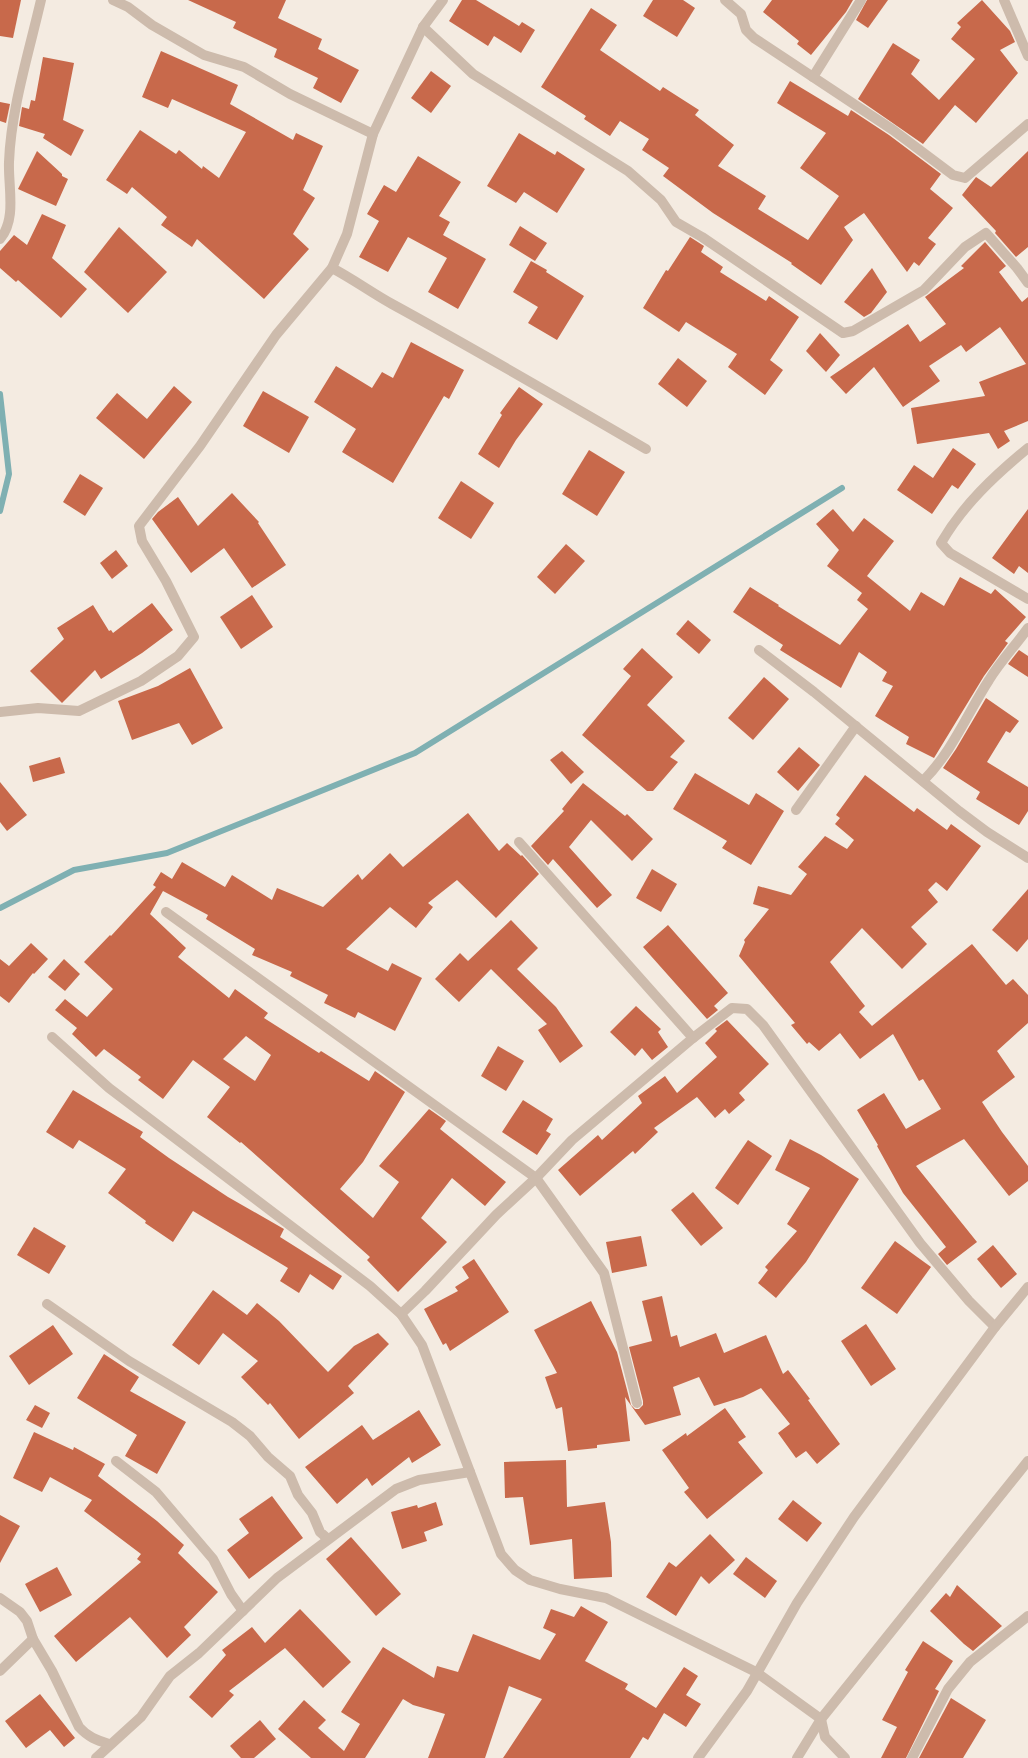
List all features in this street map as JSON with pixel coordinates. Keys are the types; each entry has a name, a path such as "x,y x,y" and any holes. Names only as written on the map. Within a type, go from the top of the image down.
{"street":[{"path":"0,240 8,228 10,212 9,163 14,116 41,0"},
{"path":"112,0 128,7 152,25 204,55 244,67 290,94 373,134"},
{"path":"0,712 38,708 79,711 141,681 178,656 194,636 166,581 142,541 139,526 200,446 276,335 332,268 347,234 373,134 423,27 442,0"},
{"path":"725,0 741,14 746,30 754,38 893,130 953,175 966,178 1028,124"},
{"path":"813,77 861,0"},
{"path":"1004,0 1028,56"},
{"path":"423,27 473,74 628,171 660,200 676,222 702,237 842,333 853,331 924,290 965,247 986,233 1028,283"},
{"path":"332,268 346,275 366,290 493,359 646,449"},
{"path":"1028,448 1001,470 968,503 941,543 950,553 1028,599"},
{"path":"923,780 933,771 953,743 989,680 1028,628"},
{"path":"759,650 814,692 987,832 1028,858"},
{"path":"796,810 856,726"},
{"path":"519,842 693,1038"},
{"path":"166,912 536,1178 604,1273 637,1404"},
{"path":"401,1314 425,1291 496,1215 536,1178 572,1140 693,1038 732,1008 747,1009 763,1025 920,1243 969,1301 994,1327"},
{"path":"52,1037 109,1088 364,1281 401,1314 422,1345 501,1554 515,1570 530,1580 560,1589 606,1598 756,1672 821,1720 825,1737 845,1758"},
{"path":"698,1758 747,1691 756,1672 797,1604 854,1517 994,1327 1028,1287"},
{"path":"46,1304 129,1361 232,1422 250,1436 268,1457 290,1476 298,1495 312,1513 320,1532 328,1539"},
{"path":"116,1461 156,1492 213,1559 231,1594 243,1611"},
{"path":"797,1758 821,1720 1028,1461"},
{"path":"96,1758 109,1744 141,1717 170,1676 199,1653 277,1578 328,1539 396,1489 419,1480 470,1472"},
{"path":"0,1598 20,1612 27,1621 34,1639 52,1671 79,1727 86,1735 93,1739 109,1744"},
{"path":"912,1758 948,1689 970,1662 1028,1616"},
{"path":"0,1671 34,1639"}],"building":[{"path":"0,0 21,0 13,38 0,36"},
{"path":"188,0 286,0 278,18 322,39 318,49 359,70 341,103 313,88 318,78 274,57 277,49 233,28 236,22"},
{"path":"462,0 476,0 519,26 522,22 535,30 521,53 494,36 488,46 449,21"},
{"path":"653,0 683,0 695,8 677,37 643,16"},
{"path":"772,0 853,0 846,12 811,55 797,44 799,41 763,12"},
{"path":"867,0 888,0 868,28 856,20"},
{"path":"982,0 1010,31 1015,42 1000,50 1018,73 976,123 955,105 923,144 858,99 893,43 920,60 911,74 939,100 975,59 951,39 961,27 957,23"},
{"path":"591,8 617,25 600,50 660,91 663,87 699,110 695,115 734,145 718,166 766,196 758,209 808,240 839,196 800,168 826,133 777,103 790,81 848,116 851,110 889,135 941,174 930,189 953,208 928,238 936,244 919,266 914,262 907,272 864,213 844,227 853,240 821,285 791,264 792,263 713,213 663,176 669,168 642,150 649,139 620,121 610,136 584,119 586,116 541,87"},
{"path":"161,51 238,85 230,104 293,140 296,133 323,146 303,190 315,198 293,234 309,249 264,299 197,239 192,247 161,225 167,217 132,187 127,194 106,180 140,130 176,154 179,150 202,169 203,166 219,178 246,132 172,99 168,108 142,97"},
{"path":"43,57 74,63 63,120 84,130 71,156 43,138 45,134 19,126 22,107 29,109 31,100 35,101"},
{"path":"431,71 451,86 431,113 411,98"},
{"path":"0,102 10,104 6,123 0,121"},
{"path":"519,133 555,155 557,151 585,169 557,213 524,192 516,203 487,186"},
{"path":"37,151 62,174 62,176 68,179 56,206 18,189"},
{"path":"1028,151 1028,247 1016,257 995,233 996,231 962,195 976,177 991,187"},
{"path":"418,156 461,182 439,216 450,222 443,235 486,259 458,309 428,292 447,258 408,237 388,272 359,257 379,221 367,214 384,185 396,192"},
{"path":"42,214 66,225 52,258 87,289 61,318 18,280 16,282 0,268 0,251 14,235 27,245"},
{"path":"520,226 547,243 535,261 509,245"},
{"path":"119,227 167,272 128,313 84,272"},
{"path":"690,237 704,246 701,252 723,267 720,272 766,301 769,296 799,317 770,360 783,370 765,395 728,367 737,354 686,322 679,332 643,308 666,270 668,271"},
{"path":"985,242 1006,266 999,272 1022,302 1028,297 1028,421 1004,431 1010,441 998,449 989,433 917,444 911,408 985,396 979,382 1026,364 1000,327 966,352 961,345 929,366 940,381 903,407 874,367 846,394 830,377 908,324 920,342 946,324 925,297 964,268 961,266"},
{"path":"531,261 547,270 546,272 584,296 557,340 528,323 538,307 513,292"},
{"path":"872,268 887,292 871,313 864,317 844,302"},
{"path":"820,333 840,355 826,372 806,351"},
{"path":"411,342 464,370 449,399 444,396 393,483 342,452 356,429 314,402 336,366 372,388 382,372 393,378"},
{"path":"678,358 707,381 687,407 658,384"},
{"path":"174,386 192,402 144,459 96,418 117,393 147,419"},
{"path":"519,387 543,404 516,440 499,468 478,454 502,415 500,413"},
{"path":"263,391 309,417 289,453 243,426"},
{"path":"953,448 976,464 958,489 952,485 932,514 897,490 914,465 933,478"},
{"path":"589,450 625,472 597,516 562,494"},
{"path":"80,474 103,488 85,516 63,502"},
{"path":"461,481 494,503 471,539 438,518"},
{"path":"232,493 259,522 258,523 286,565 252,588 224,548 191,573 152,519 158,512 178,497 198,526"},
{"path":"833,509 853,532 864,518 894,541 867,576 910,611 921,592 944,606 960,577 991,594 995,589 1026,617 1005,641 1008,643 984,676 934,758 906,744 909,737 875,716 893,686 882,681 887,672 859,652 841,688 780,650 783,645 733,612 750,587 840,645 868,609 857,600 862,593 827,566 839,550 816,524"},
{"path":"1028,509 1028,573 1019,566 1014,574 992,558"},
{"path":"566,544 585,561 555,594 537,577"},
{"path":"116,550 128,566 112,579 100,563"},
{"path":"252,595 273,627 241,649 220,617"},
{"path":"152,603 173,630 142,653 101,679 95,670 62,703 30,671 64,639 57,628 93,605 109,631 111,630 113,633"},
{"path":"688,620 711,640 699,654 676,634"},
{"path":"642,648 673,677 647,705 685,741 670,757 678,762 653,791 647,791 582,735 631,676 623,669"},
{"path":"1019,650 1028,656 1028,677 1008,664"},
{"path":"190,668 223,728 192,745 179,723 132,740 118,701 158,686"},
{"path":"764,677 789,699 753,740 728,718"},
{"path":"986,698 1019,721 1010,733 1006,731 987,762 1028,787 1028,811 1019,825 976,799 980,792 943,768"},
{"path":"799,747 820,765 798,791 777,772"},
{"path":"562,751 584,772 571,784 550,760"},
{"path":"60,757 65,773 33,782 29,766"},
{"path":"695,773 749,805 756,793 784,811 751,865 722,848 727,841 673,809"},
{"path":"865,775 914,812 917,808 947,830 951,824 981,846 947,891 936,882 928,890 938,902 911,927 927,944 902,969 862,928 830,962 865,1006 859,1012 872,1026 972,944 1006,985 1013,979 1028,995 1028,1023 997,1051 1015,1077 982,1102 1002,1132 1028,1166 1028,1181 1009,1196 964,1139 916,1166 977,1242 947,1265 938,1254 946,1247 903,1193 877,1146 878,1145 857,1110 884,1093 906,1129 941,1109 923,1079 919,1081 893,1034 860,1059 840,1033 819,1051 809,1042 807,1044 791,1025 795,1023 739,956 745,942 744,940 769,909 753,904 758,886 791,895 807,874 798,867 825,836 847,849 854,840 835,824 840,818 836,815"},
{"path":"0,782 27,815 7,831 0,822"},
{"path":"583,783 625,816 627,814 653,839 632,861 591,820 569,847 612,895 597,908 553,859 548,865 531,846 564,811 562,809"},
{"path":"468,813 499,851 507,843 521,856 522,855 539,874 496,918 457,880 428,903 433,907 416,928 390,907 346,949 388,971 392,963 422,978 395,1031 358,1012 355,1018 324,1003 328,995 290,976 292,972 252,955 255,949 206,919 208,915 163,891 150,914 186,948 178,957 229,998 235,989 268,1013 264,1018 319,1053 321,1051 369,1081 375,1071 405,1092 363,1162 340,1189 373,1218 399,1182 379,1166 429,1109 446,1121 440,1129 506,1182 485,1206 452,1178 421,1218 447,1242 398,1292 367,1260 370,1257 241,1142 240,1143 207,1117 230,1087 193,1060 163,1099 138,1080 141,1077 104,1049 96,1057 72,1034 77,1028 55,1010 65,999 87,1017 113,989 84,962 110,935 111,936 156,887 153,885 161,872 172,879 182,862 225,887 232,875 272,900 277,888 323,907 358,874 362,880 390,853 403,867","holes":["246,1036 271,1055 255,1081 223,1059"]},
{"path":"652,869 677,884 661,912 636,898"},
{"path":"1028,889 1028,939 1017,952 992,930"},
{"path":"511,920 538,948 517,969 556,1007 583,1046 560,1063 538,1030 547,1024 491,969 459,1002 435,979 460,953 468,961"},
{"path":"668,925 728,993 714,1006 718,1010 707,1019 643,947"},
{"path":"31,943 48,959 34,974 33,973 9,1003 0,996 0,959 9,966"},
{"path":"64,959 80,974 65,991 48,977"},
{"path":"636,1006 661,1029 658,1032 668,1047 652,1060 642,1048 635,1056 610,1032"},
{"path":"727,1020 769,1064 739,1093 745,1100 729,1114 725,1109 715,1118 697,1097 654,1128 658,1132 635,1154 633,1151 580,1196 558,1170 598,1135 602,1140 642,1103 638,1096 665,1076 677,1093 717,1057 705,1043 717,1031 715,1029"},
{"path":"498,1046 524,1061 506,1091 481,1076"},
{"path":"73,1090 143,1132 140,1137 228,1197 284,1229 280,1237 342,1276 333,1290 310,1274 299,1293 280,1281 288,1268 193,1211 173,1242 145,1223 146,1221 108,1193 126,1169 79,1140 73,1149 46,1132"},
{"path":"523,1100 553,1119 546,1131 551,1134 537,1155 502,1132"},
{"path":"790,1139 821,1155 859,1179 806,1262 776,1298 758,1283 768,1270 765,1267 797,1231 787,1224 810,1188 775,1170"},
{"path":"748,1140 772,1156 738,1205 715,1188"},
{"path":"693,1192 723,1228 701,1246 671,1210"},
{"path":"34,1227 66,1246 49,1274 17,1255"},
{"path":"641,1236 647,1266 612,1273 606,1242"},
{"path":"895,1241 931,1267 897,1314 861,1288"},
{"path":"993,1245 1017,1274 1001,1288 977,1259"},
{"path":"474,1259 509,1312 450,1351 446,1343 443,1345 424,1309 458,1291 455,1287 469,1278 462,1267"},
{"path":"213,1290 247,1315 257,1303 279,1321 328,1372 354,1346 378,1333 389,1344 348,1386 354,1393 299,1439 270,1403 268,1405 241,1377 258,1361 223,1333 199,1365 172,1345"},
{"path":"662,1296 671,1337 677,1335 680,1347 716,1333 724,1353 766,1335 783,1374 788,1370 810,1399 808,1400 840,1444 817,1464 806,1451 796,1458 778,1433 790,1424 761,1388 743,1397 714,1406 699,1377 673,1387 681,1415 645,1425 625,1397 630,1441 597,1445 597,1448 568,1451 562,1407 556,1409 545,1377 557,1373 534,1330 591,1301 617,1352 631,1405 635,1409 639,1409 643,1405 643,1401 629,1347 652,1341 642,1301"},
{"path":"866,1324 896,1369 871,1386 841,1341"},
{"path":"53,1325 73,1354 29,1385 9,1356"},
{"path":"104,1354 139,1377 130,1391 186,1422 157,1474 125,1456 137,1435 77,1398"},
{"path":"35,1405 50,1413 42,1428 26,1420"},
{"path":"725,1408 746,1437 738,1442 763,1473 707,1519 684,1492 689,1488 662,1450 686,1433 687,1436"},
{"path":"419,1410 441,1445 412,1463 409,1457 372,1486 367,1478 337,1504 305,1467 362,1425 373,1440"},
{"path":"34,1432 73,1450 74,1447 105,1464 98,1476 157,1521 184,1545 178,1553 218,1592 184,1627 191,1635 167,1658 130,1617 76,1662 54,1636 141,1562 137,1559 141,1554 84,1511 92,1500 50,1477 42,1492 13,1478"},
{"path":"566,1460 567,1507 605,1502 611,1542 612,1577 574,1579 572,1539 530,1545 523,1497 505,1498 504,1462"},
{"path":"272,1496 303,1538 249,1579 227,1550 249,1533 239,1519"},
{"path":"793,1500 822,1523 807,1542 778,1519"},
{"path":"436,1502 443,1525 424,1532 427,1541 402,1549 391,1512 417,1505 418,1508"},
{"path":"0,1515 20,1526 0,1563"},
{"path":"710,1534 735,1560 709,1584 701,1576 676,1616 646,1597 669,1562 676,1567"},
{"path":"351,1537 401,1594 376,1616 326,1559"},
{"path":"746,1557 777,1581 765,1598 733,1574"},
{"path":"57,1567 72,1595 40,1612 25,1584"},
{"path":"957,1585 1002,1626 973,1651 930,1611 946,1593 950,1597"},
{"path":"581,1606 608,1622 585,1661 628,1684 625,1689 656,1708 684,1667 698,1676 686,1695 701,1704 686,1727 664,1713 648,1740 643,1737 630,1758 503,1758 542,1699 509,1686 485,1758 428,1758 445,1714 413,1705 403,1699 365,1758 311,1758 278,1729 304,1700 326,1720 318,1728 344,1751 360,1724 341,1712 383,1647 434,1678 437,1666 458,1672 473,1634 540,1660 556,1634 543,1628 551,1609 574,1617"},
{"path":"300,1609 351,1662 323,1688 285,1648 229,1691 234,1695 212,1718 189,1697 226,1655 222,1650 252,1627 265,1643"},
{"path":"923,1641 953,1661 935,1689 939,1691 906,1758 881,1758 897,1727 882,1720 908,1672 905,1670"},
{"path":"40,1694 75,1738 64,1747 50,1730 26,1748 5,1721"},
{"path":"951,1698 986,1720 963,1758 919,1758"},
{"path":"260,1720 276,1739 254,1758 241,1758 230,1746"}],"waterway":[{"path":"0,394 9,474 0,511"},
{"path":"0,908 74,870 167,853 415,753 842,488"}]}
